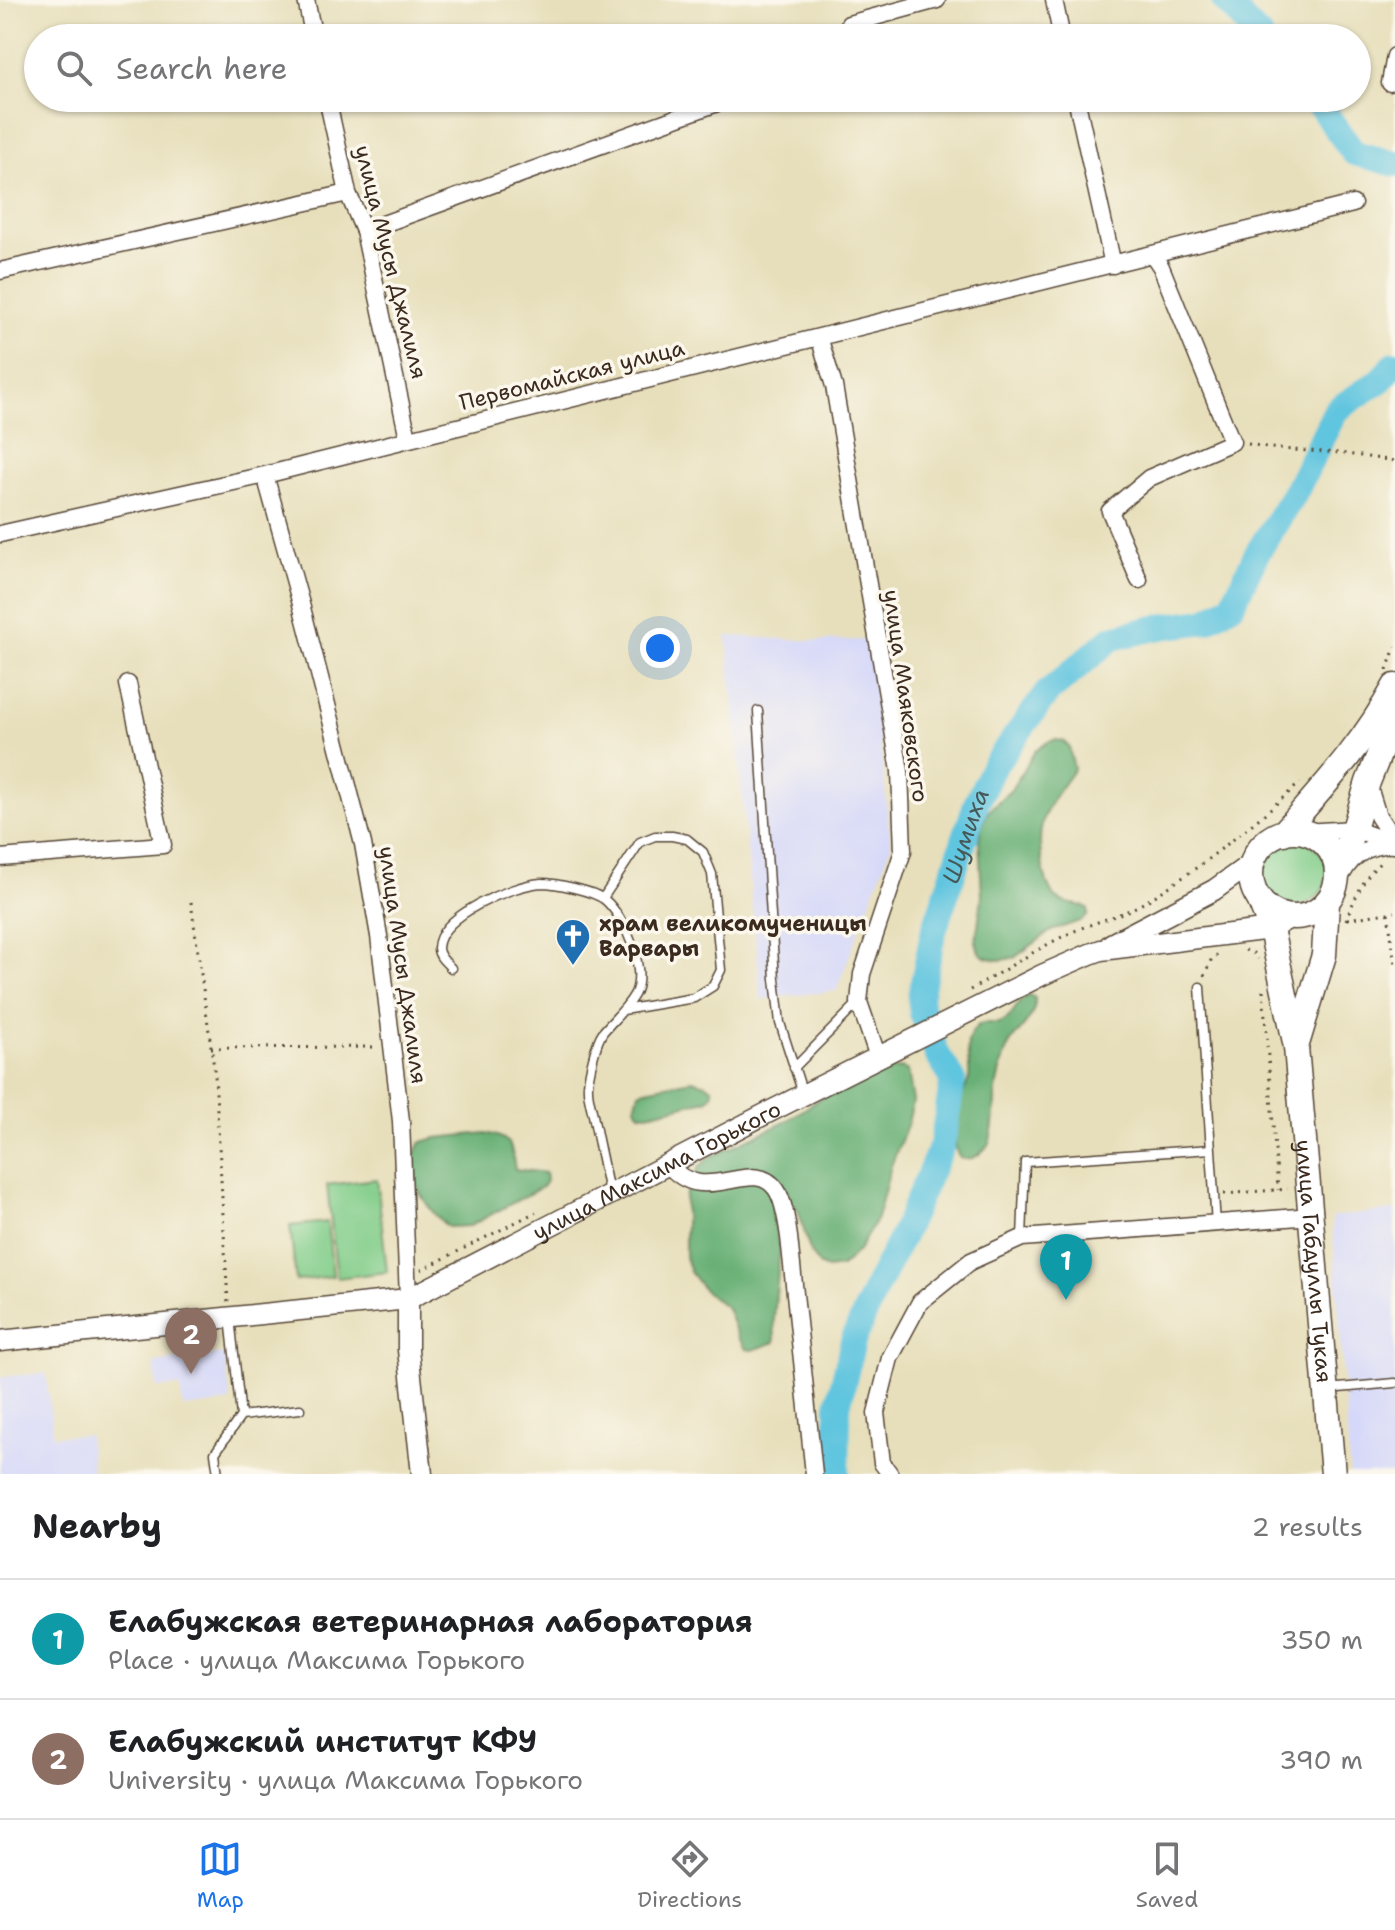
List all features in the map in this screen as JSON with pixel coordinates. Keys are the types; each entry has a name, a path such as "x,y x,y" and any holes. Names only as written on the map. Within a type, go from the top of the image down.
{"main road":[{"path":"1293,833 1375,722 1389,682"},
{"path":"1334,885 1368,782 1395,715"},
{"path":"1281,923 1279,915 1259,899 1252,881 1253,862 1259,849 1270,839 1293,833 1316,837 1333,856 1334,885"},
{"name":"улица Максима Горького","path":"1281,923 1317,911 1334,885"},
{"name":"улица Габдуллы Тукая","path":"1296,1047 1324,955 1334,885"},
{"name":"улица Габдуллы Тукая","path":"1281,923 1312,1216 1333,1474"}],"street":[{"path":"306,0 311,24"},
{"path":"849,24 937,0"},
{"path":"1054,0 1059,24"},
{"path":"1390,83 1395,56"},
{"name":"улица Мусы Джалиля","path":"330,112 348,193 364,231 408,438"},
{"path":"364,231 692,112"},
{"path":"1079,112 1113,265"},
{"path":"0,271 348,193"},
{"name":"Первомайская улица","path":"0,534 265,475 1353,204"},
{"path":"1139,580 1110,511 1149,478 1232,442 1161,267 1153,255"},
{"name":"улица Маяковского","path":"819,337 834,386 900,771 903,851 862,974 859,1002 878,1057"},
{"name":"улица Мусы Джалиля","path":"265,475 363,844 379,936 401,1121 408,1350 422,1474"},
{"path":"0,858 163,845 128,684"},
{"path":"1368,782 1378,816 1394,847"},
{"path":"1293,833 1354,829 1394,847"},
{"path":"1334,885 1346,866 1360,853 1378,846 1394,847"},
{"path":"1101,950 1214,890 1253,862"},
{"name":"улица Максима Горького","path":"0,1341 408,1299 1042,975 1101,950 1281,923"},
{"path":"668,1164 675,1173 697,1184 752,1177 765,1180 776,1189 785,1212 789,1237 814,1474"},
{"path":"886,1469 876,1413 890,1358 920,1302 971,1261 1022,1238 1312,1216"}],"lane":[{"path":"758,711 780,1023 803,1095"},
{"path":"603,898 640,842 655,836 687,839 703,852 712,874 721,970 713,986 694,998 623,1010"},
{"path":"451,968 440,957 438,948 442,934 450,924 479,903 508,891 540,883 567,886 603,898 616,912 631,939 639,974 636,992 600,1036 587,1087 609,1195"},
{"path":"1200,987 1216,1224"},
{"path":"794,1068 859,1002"},
{"path":"1022,1238 1025,1162 1211,1149"},
{"path":"218,1474 215,1453 241,1416 230,1317"},
{"path":"1326,1389 1395,1383"},
{"path":"241,1416 300,1409"}],"path":[{"path":"1232,442 1395,461"},
{"path":"1389,682 1395,647"},
{"path":"967,992 1063,937 1143,903 1206,862 1303,780"},
{"path":"1394,847 1368,875 1347,919 1395,912"},
{"path":"191,902 215,1075 230,1317"},
{"path":"1388,913 1395,964"},
{"path":"1243,949 1259,960"},
{"path":"1200,987 1212,958 1221,953"},
{"path":"1263,988 1278,1190"},
{"path":"211,1048 392,1046"},
{"path":"1214,1195 1309,1187"}],"shaded area":[{"path":"727,636 818,641 869,640 891,846 836,991 761,999"},
{"path":"1395,1210 1395,1474 1350,1474 1332,1217"},
{"path":"224,1354 231,1402 183,1408 180,1386 157,1388 154,1363"},
{"path":"46,1373 53,1436 88,1435 92,1474 0,1474 0,1377"}],"green space":[{"path":"1055,740 1063,741 1069,747 1074,769 1044,816 1041,855 1046,881 1054,896 1088,908 1088,915 1083,920 1051,931 1014,958 999,960 985,957 979,952 976,941 982,896 979,840 982,825 988,811 1011,790 1035,751"},
{"path":"1294,840 1307,843 1317,850 1324,860 1327,873 1324,886 1317,896 1307,903 1294,906 1281,903 1271,896 1264,886 1261,873 1264,860 1271,850 1281,843"},
{"path":"1030,995 1035,998 1033,1012 1009,1045 1002,1062 990,1140 977,1156 960,1157 955,1143 956,1128 959,1106 969,1078 970,1036 983,1023 1001,1023 1021,1000"},
{"path":"901,1068 908,1071 913,1101 877,1218 858,1251 841,1267 827,1269 820,1266 811,1254 798,1210 787,1200 775,1205 772,1212 780,1249 775,1342 753,1350 746,1349 727,1308 704,1290 690,1272 685,1257 685,1196 699,1167 710,1157 783,1123 835,1089"},
{"path":"692,1080 707,1084 713,1089 712,1096 648,1114 640,1113 635,1107 639,1092"},
{"path":"486,1133 506,1140 515,1169 545,1173 546,1181 542,1187 470,1226 448,1227 421,1195 413,1169 416,1153 421,1142"},
{"path":"377,1179 387,1272 337,1278 327,1185"},
{"path":"327,1222 333,1276 296,1281 290,1226"}],"waterway":[{"name":"Шумиха","path":"1224,0 1247,24"},
{"name":"Шумиха","path":"1324,112 1354,153 1395,164"},
{"name":"Шумиха","path":"837,1474 838,1406 853,1341 942,1145 953,1079 937,1054 922,1013 920,997 933,934 976,804 993,767 1047,693 1112,638 1206,621 1232,605 1256,555 1297,489 1336,410 1381,380 1395,364"}],"place":[{"name":"храм великомученицы Варвары","path":"573,967"},
{"name":"Елабужская ветеринарная лаборатория","path":"1066,1300"},
{"name":"Елабужский институт КФУ","path":"191,1374"}]}
